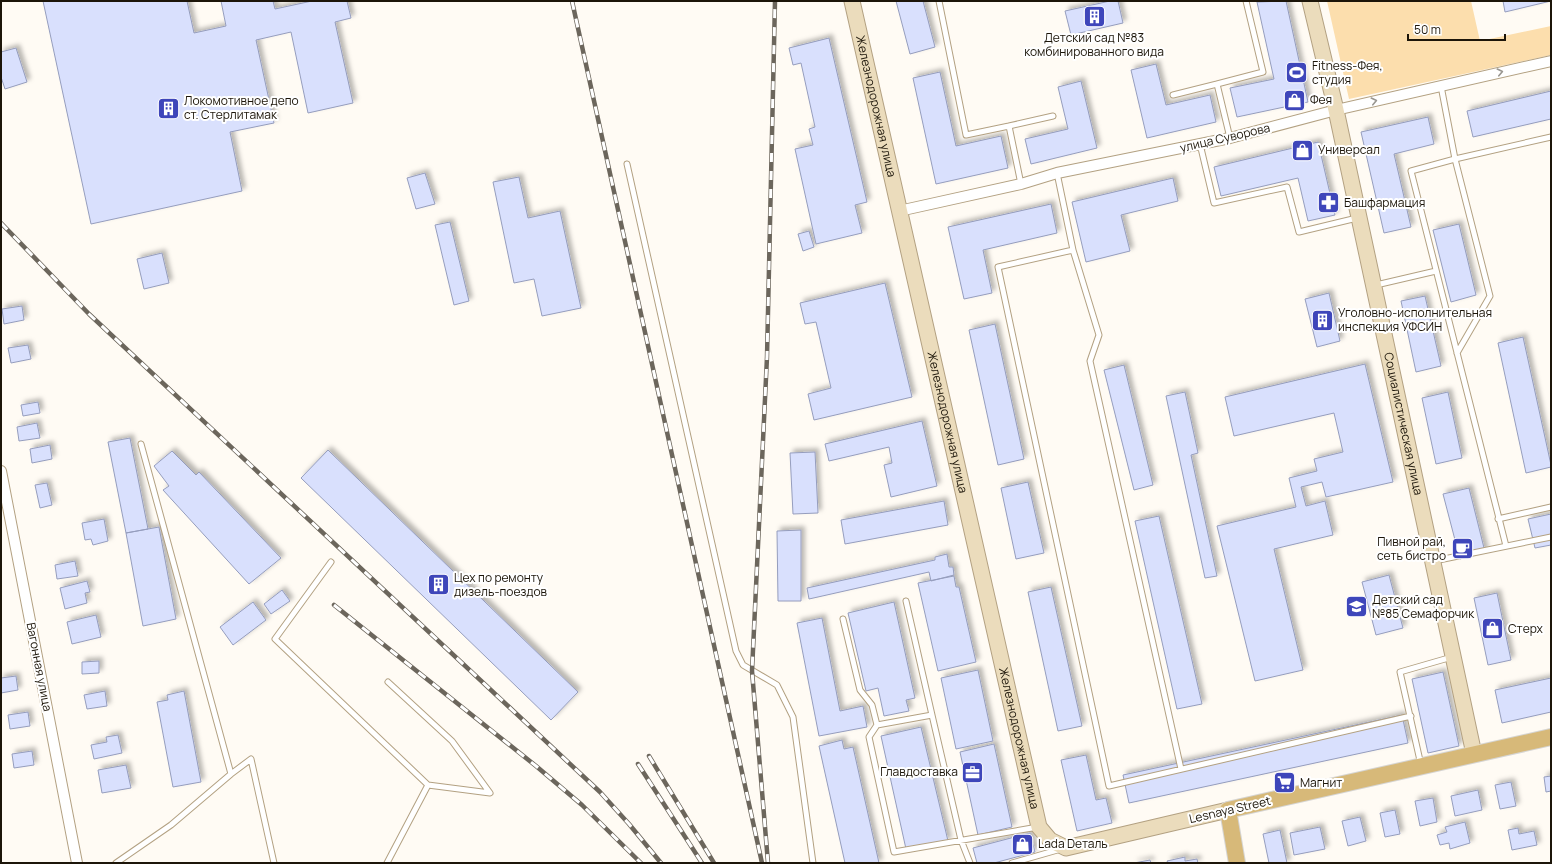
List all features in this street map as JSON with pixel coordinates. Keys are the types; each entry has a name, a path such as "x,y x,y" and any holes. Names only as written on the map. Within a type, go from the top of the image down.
{"main road":[{"name":"Железнодорожная улица","path":"852,1 1039,827 1050,840 1066,848"},
{"name":"Социалистическая улица","path":"1310,1 1336,110 1474,754"},
{"name":"Lesnaya Street","path":"1066,848 1551,737"},
{"path":"1228,810 1237,863"}],"street":[{"name":"улица Суворова","path":"899,211 1021,184 1057,173 1230,138 1336,110 1551,61"},
{"name":"Вагонная улица","path":"1,471 77,863"}],"lane":[{"path":"939,1 966,135 1053,116"},
{"path":"1173,95 1263,72 1246,1"},
{"path":"1217,84 1230,138"},
{"path":"1441,86 1455,159 1490,296 1457,353"},
{"path":"1009,126 1021,184"},
{"path":"1506,546 1411,171 1455,159 1551,137"},
{"path":"1200,144 1214,203 1287,187 1299,232 1359,218"},
{"path":"627,164 736,650 743,665 777,685 793,717 813,863"},
{"path":"1057,173 1073,250 1099,334 1090,361 1182,769"},
{"path":"1073,250 998,267 1109,786 1411,716"},
{"path":"1373,285 1436,271"},
{"path":"141,444 231,774"},
{"path":"1498,519 1551,507"},
{"path":"1433,562 1551,538"},
{"path":"331,562 275,639 428,785 490,792 452,741 388,682"},
{"path":"906,601 961,840 970,863"},
{"path":"843,619 860,690 872,705 877,725"},
{"path":"1422,767 1400,672 1453,656"},
{"path":"932,715 877,725 869,737 894,852 1039,827"},
{"path":"116,863 171,825 251,759 274,863"},
{"path":"387,863 428,785"},
{"path":"1012,863 1066,848"}],"shaded area":[{"path":"1327,1 1471,1 1480,41 1551,26 1551,55 1349,99"}],"building":[{"name":"Локомотивное депо ст. Стерлитамак","path":"43,1 187,1 194,33 226,26 221,1 273,1 275,9 312,1 347,1 351,18 335,22 353,103 308,113 291,32 256,40 274,123 230,132 242,191 91,224"},
{"path":"896,1 923,1 935,47 910,54"},
{"name":"Детский сад №83 комбинированного вида","path":"1110,1 1118,1 1123,23 1071,35 1065,11"},
{"path":"1286,1 1308,102 1237,117 1230,88 1274,79 1257,2"},
{"path":"1503,1 1551,1 1505,12"},
{"path":"829,38 867,202 855,205 862,233 816,244 795,149 813,145 809,129 815,127 801,63 793,65 789,48"},
{"path":"16,48 27,82 5,89 1,77 1,52"},
{"path":"1156,64 1166,105 1210,95 1216,122 1147,138 1131,70"},
{"path":"940,72 956,146 1001,136 1008,168 936,184 913,78"},
{"path":"1081,81 1097,148 1031,164 1025,139 1068,129 1058,87"},
{"path":"1551,91 1551,119 1473,137 1467,111"},
{"path":"1428,117 1434,144 1394,154 1411,227 1384,233 1361,132"},
{"path":"1318,142 1335,215 1308,221 1298,178 1221,196 1214,167"},
{"path":"425,173 435,204 416,209 407,178"},
{"path":"519,177 528,218 560,211 581,308 542,316 534,279 514,283 493,182"},
{"path":"1173,178 1178,201 1121,215 1130,251 1086,262 1072,202"},
{"path":"1051,204 1057,233 983,250 992,293 964,299 948,227"},
{"path":"450,222 469,301 454,305 435,225"},
{"path":"1459,224 1476,295 1451,302 1433,230"},
{"path":"809,231 814,247 803,251 798,234"},
{"path":"162,253 169,283 144,289 137,259"},
{"path":"885,283 912,397 814,420 808,394 831,388 816,322 805,324 800,303"},
{"name":"Уголовно-исполнительная инспекция УФСИН","path":"1329,293 1340,341 1317,347 1305,299"},
{"path":"1425,296 1441,366 1416,372 1401,301"},
{"path":"22,306 24,320 4,324 2,309"},
{"path":"995,324 1024,459 998,465 969,330"},
{"path":"1523,337 1551,465 1551,467 1526,473 1498,343"},
{"path":"28,345 31,359 11,363 8,348"},
{"path":"1365,364 1393,482 1326,497 1322,482 1301,487 1306,506 1325,501 1333,535 1274,549 1303,670 1255,681 1217,526 1296,507 1289,478 1317,471 1314,459 1343,452 1334,413 1234,436 1225,397"},
{"path":"1124,365 1153,485 1134,490 1104,370"},
{"path":"1185,392 1198,453 1191,455 1217,576 1205,578 1166,396"},
{"path":"1448,392 1462,458 1436,464 1422,398"},
{"path":"38,402 40,413 23,416 21,405"},
{"path":"922,421 937,486 891,497 884,465 892,463 889,447 829,461 825,444"},
{"path":"37,423 40,438 19,441 17,427"},
{"path":"130,438 148,529 126,533 108,442"},
{"path":"50,445 52,459 32,463 30,449"},
{"name":"Цех по ремонту дизель-поездов","path":"328,450 578,692 551,720 301,478"},
{"path":"172,451 196,475 199,472 281,558 249,584 163,490 169,486 154,466"},
{"path":"815,452 818,513 793,514 790,453"},
{"path":"1028,482 1044,553 1016,559 1001,488"},
{"path":"47,483 52,505 40,508 35,485"},
{"path":"1469,488 1485,552 1460,559 1443,494"},
{"path":"944,501 948,525 845,544 841,520"},
{"path":"1551,514 1551,545 1535,548 1528,519"},
{"path":"1159,516 1202,704 1177,709 1135,521"},
{"path":"104,519 108,541 93,545 91,539 85,540 82,523"},
{"path":"159,527 176,619 143,626 126,533"},
{"path":"801,530 801,601 778,601 777,531"},
{"path":"947,554 949,567 953,567 954,575 931,581 929,572 809,599 807,588 935,560 935,557"},
{"path":"75,561 78,576 57,579 55,565"},
{"name":"Детский сад №85 Семафорчик","path":"1389,575 1403,628 1376,635 1362,582"},
{"path":"954,576 956,587 959,587 976,662 938,671 918,583"},
{"path":"87,581 90,592 85,593 87,603 65,609 60,588"},
{"path":"1051,587 1082,726 1058,731 1028,592"},
{"path":"282,590 290,601 271,614 264,604"},
{"name":"Стерх","path":"1497,593 1511,660 1488,665 1474,598"},
{"path":"253,602 266,620 233,645 220,627"},
{"path":"894,602 915,698 906,700 909,711 884,716 878,688 866,691 848,613"},
{"path":"96,615 101,637 72,644 67,622"},
{"path":"822,618 840,711 863,706 867,727 819,736 797,623"},
{"path":"99,661 99,673 82,674 82,662"},
{"path":"978,670 993,741 956,749 941,678"},
{"path":"1443,672 1459,746 1428,753 1412,679"},
{"path":"16,676 18,690 1,693 1,678"},
{"path":"1551,678 1551,712 1502,723 1495,690"},
{"path":"105,691 107,706 87,709 84,695"},
{"path":"184,691 201,782 173,787 157,702 168,700 167,695"},
{"path":"28,712 30,726 10,729 8,715"},
{"path":"1402,715 1408,743 1129,803 1123,775"},
{"path":"921,727 948,841 906,849 881,736"},
{"path":"118,735 122,753 94,759 91,745 107,742 106,737"},
{"path":"842,740 844,749 853,747 879,863 845,863 819,746"},
{"path":"994,744 1012,827 978,835 960,752"},
{"path":"32,751 34,765 14,768 12,754"},
{"path":"1086,755 1096,800 1106,798 1112,823 1077,831 1061,760"},
{"path":"126,765 131,788 102,793 98,770"},
{"path":"1551,776 1551,791 1546,792 1544,777"},
{"path":"1511,782 1516,806 1500,809 1495,785"},
{"path":"1478,790 1482,810 1455,816 1451,796"},
{"path":"1433,798 1437,822 1420,826 1415,801"},
{"path":"1395,810 1400,834 1385,837 1380,813"},
{"path":"1360,817 1366,841 1348,846 1342,821"},
{"path":"1465,822 1470,843 1450,849 1449,843 1440,845 1437,835 1447,832 1445,827"},
{"path":"1320,827 1325,849 1294,855 1290,833"},
{"path":"1518,828 1519,834 1534,831 1537,845 1512,850 1508,830"},
{"path":"1280,830 1287,863 1269,863 1263,834"},
{"path":"1030,833 1035,852 994,863 977,863 973,848"},
{"path":"1185,857 1185,861 1197,859 1198,863 1168,863 1167,861"},
{"path":"1150,860 1151,863 1134,863"}],"railway":[{"path":"572,1 762,863"},
{"path":"768,863 752,671 767,357 775,1"},
{"path":"1,223 89,314 600,792 661,863"},
{"path":"334,605 536,766 582,805 641,863"},
{"path":"649,756 714,863"},
{"path":"638,764 702,863"}],"place":[{"name":"Детский сад №83 комбинированного вида","path":"1094,17"},
{"name":"Fitness-Фея, студия","path":"1297,73"},
{"name":"Фея","path":"1295,100"},
{"name":"Локомотивное депо ст. Стерлитамак","path":"168,108"},
{"name":"Универсал","path":"1303,150"},
{"name":"Башфармация","path":"1329,203"},
{"name":"Уголовно-исполнительная инспекция УФСИН","path":"1323,320"},
{"name":"Пивной рай, сеть бистро","path":"1462,549"},
{"name":"Цех по ремонту дизель-поездов","path":"439,585"},
{"name":"Детский сад №85 Семафорчик","path":"1356,607"},
{"name":"Стерх","path":"1492,629"},
{"name":"Главдоставка","path":"973,772"},
{"name":"Магнит","path":"1285,783"},
{"name":"Lada Dеталь","path":"1022,844"}]}
